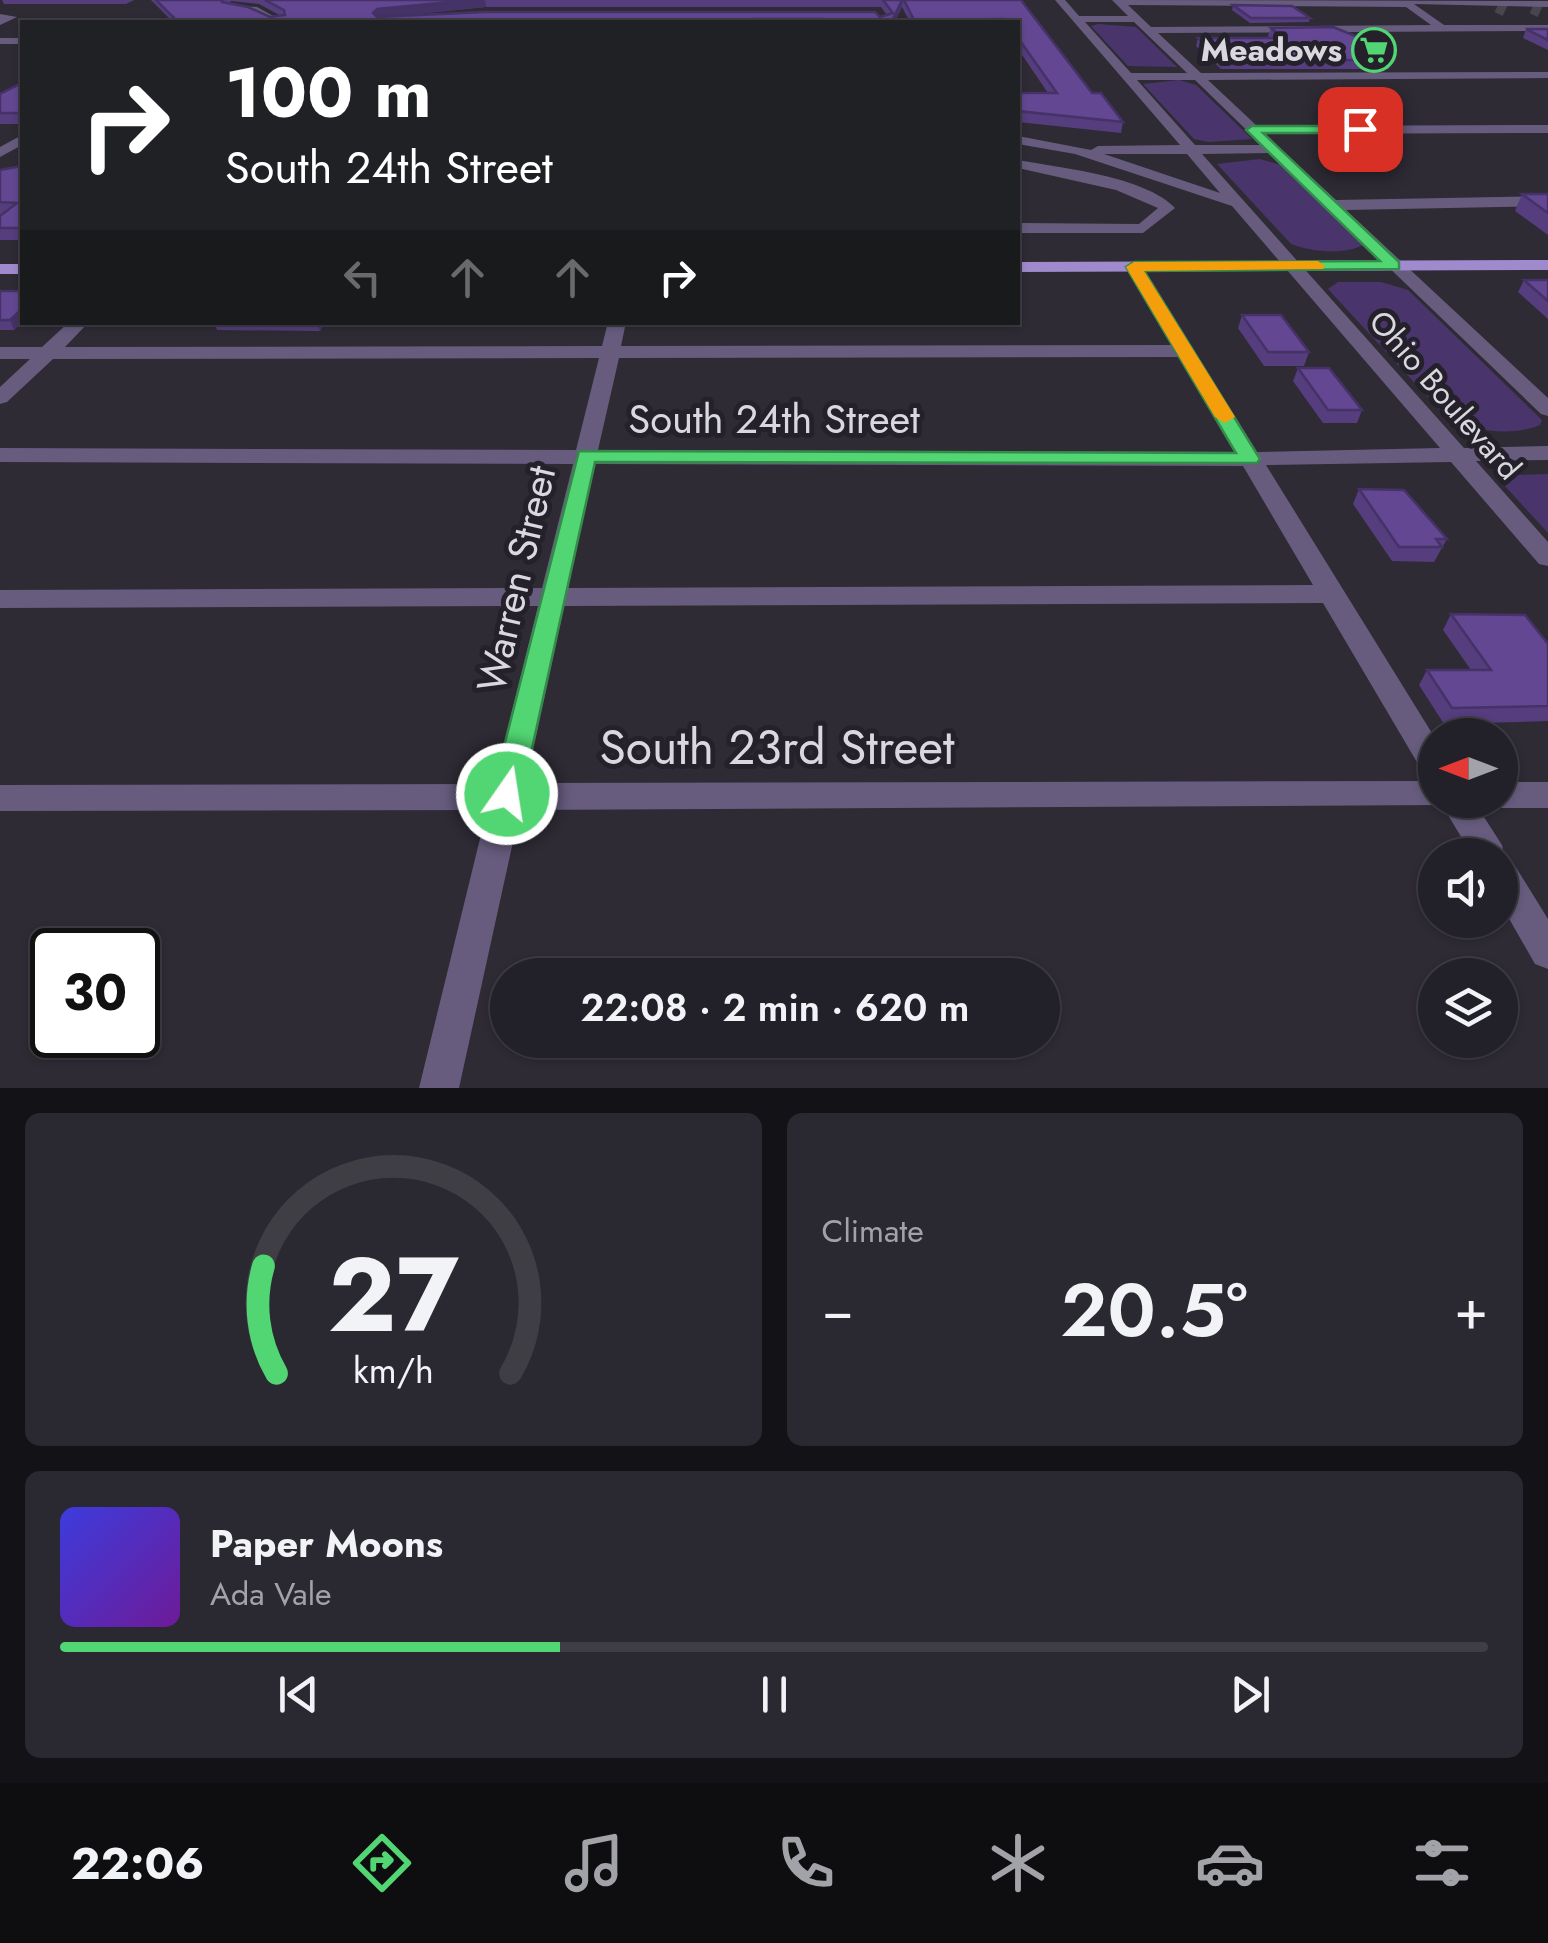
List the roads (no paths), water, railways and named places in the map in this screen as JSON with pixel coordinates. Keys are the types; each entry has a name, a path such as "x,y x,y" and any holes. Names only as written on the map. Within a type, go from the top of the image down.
{"main road":[{"path":"1020,267 1548,265"}],"street":[{"name":"Ohio Boulevard","path":"1060,0 1548,558"},
{"name":"Ohio Boulevard","path":"1118,1 1548,410"},
{"path":"1118,1 1471,4 1525,10"},
{"path":"1185,30 1164,13 1408,4 1442,28"},
{"path":"1439,4 1481,28"},
{"path":"231,8 254,9 275,20"},
{"path":"1520,28 1525,10"},
{"path":"1520,28 1525,10"},
{"path":"1237,16 1257,30"},
{"path":"1308,16 1327,29"},
{"path":"1347,16 1367,28"},
{"path":"1204,17 1222,30"},
{"path":"1384,17 1404,28"},
{"path":"1076,19 1138,19"},
{"path":"1149,30 1520,28"},
{"path":"1126,77 1548,75"},
{"path":"1252,130 1548,129"},
{"path":"1020,140 1078,150 1237,204"},
{"path":"1078,150 1272,149"},
{"path":"1020,164 1113,185 1156,198 1167,208 1144,228 1132,230 1020,228"},
{"path":"1113,185 1141,171"},
{"path":"1330,205 1478,205 1491,200 1548,200"},
{"path":"1134,267 1418,737"},
{"path":"0,398 77,325"},
{"name":"Warren Street","path":"439,1088 617,325"},
{"path":"0,353 1184,351"},
{"name":"South 24th Street","path":"0,455 1250,459 1548,454"},
{"path":"0,599 1331,594"},
{"name":"South 23rd Street","path":"0,798 1418,794"},
{"path":"1518,795 1548,795"},
{"path":"1518,902 1548,952"}],"tunnel":[{"path":"1497,7 1505,11"},
{"path":"1532,8 1540,12"}],"place":[{"name":"Meadows","path":"1374,50"}]}
